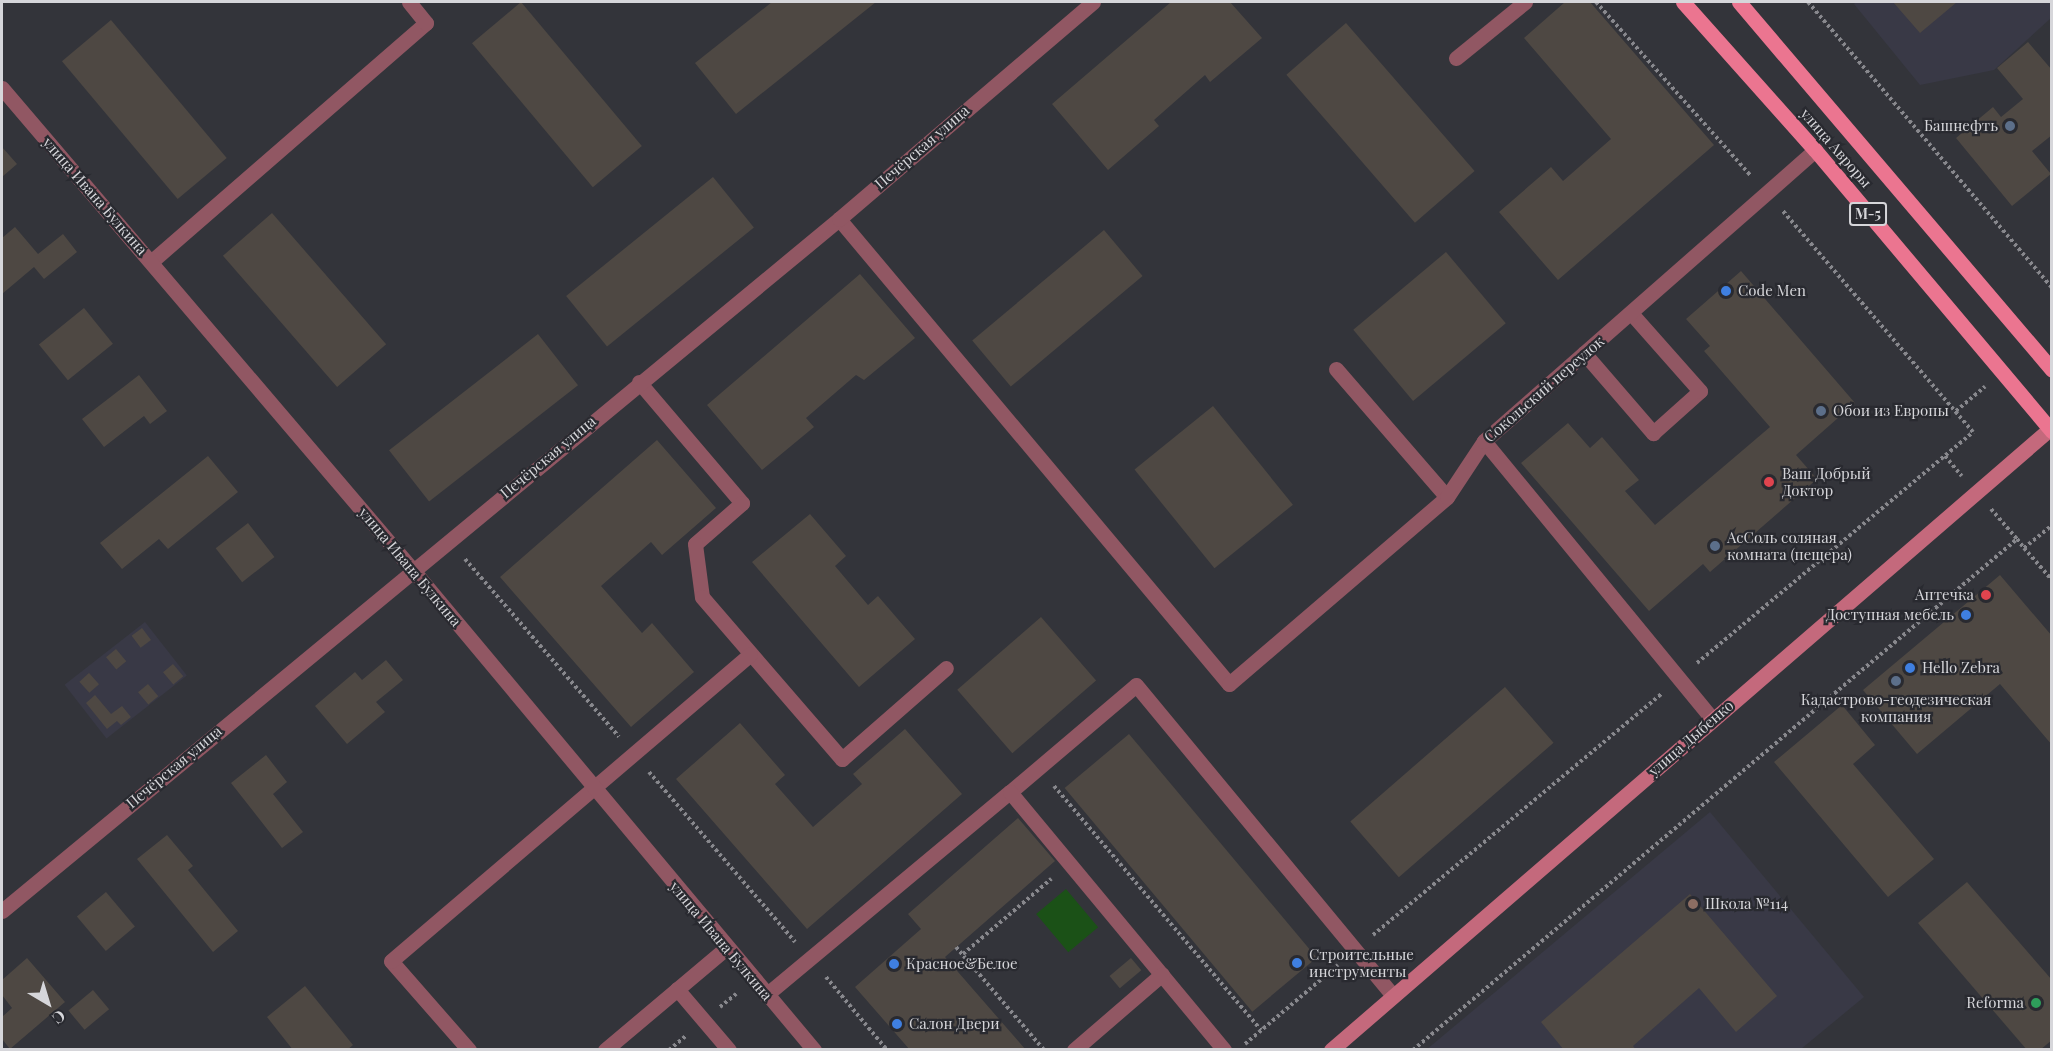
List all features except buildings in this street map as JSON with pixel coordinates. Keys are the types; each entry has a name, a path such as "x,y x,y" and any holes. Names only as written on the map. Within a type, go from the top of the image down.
{"main road":[{"name":"улица Авроры","path":"1683,2 1815,150 2051,429"},
{"name":"улица Авроры","path":"1739,2 2052,370"},
{"name":"улица Дыбенко","path":"1331,1050 2051,429"}],"street":[{"path":"152,261 426,23 409,2"},
{"name":"Печёрская улица","path":"2,911 412,569 839,219 1093,2"},
{"path":"1456,58 1525,2"},
{"name":"улица Ивана Булкина","path":"2,88 152,261 412,569 765,995 814,1050"},
{"name":"Сокольский переулок","path":"839,219 1229,684 1447,496 1484,441 1815,150"},
{"path":"1584,353 1653,433 1700,391 1631,313"},
{"path":"1335,369 1447,496"},
{"path":"639,382 742,503 695,544 702,597 842,759 946,668"},
{"path":"1484,441 1713,719"},
{"path":"469,1050 392,961 592,787 750,654"},
{"path":"765,995 1136,685 1393,996"},
{"path":"1010,792 1224,1050"},
{"path":"605,1050 726,948"},
{"path":"1074,1050 1162,974"},
{"path":"677,989 729,1050"}],"path":[{"path":"1238,1050 1973,432 1767,194 1596,2"},
{"path":"1808,2 2052,288"},
{"path":"2024,548 2052,525"},
{"path":"1413,1050 2018,540 2052,580"},
{"path":"1039,768 1261,1030"},
{"path":"1055,787 1064,780"},
{"path":"963,954 1070,863"},
{"path":"956,947 1044,1050"},
{"path":"1330,957 1337,966"},
{"path":"810,958 887,1050"},
{"path":"704,1020 753,980"}],"shaded area":[{"path":"1856,2 2051,2 2051,18 1994,70 1920,85 1854,4"},
{"path":"145,622 187,676 106,738 65,685"},
{"name":"Школа №114","path":"1710,812 1864,997 1801,1049 1426,1050"}],"green space":[{"path":"1066,889 1098,927 1068,952 1036,914"}],"place":[{"name":"Башнефть","path":"2010,126"},
{"name":"Code Men","path":"1726,291"},
{"name":"Обои из Европы","path":"1821,411"},
{"name":"Ваш Добрый Доктор","path":"1769,482"},
{"name":"АсСоль соляная комната (пещера)","path":"1715,546"},
{"name":"Аптечка","path":"1986,595"},
{"name":"Доступная мебель","path":"1966,615"},
{"name":"Hello Zebra","path":"1910,668"},
{"name":"Кадастрово-геодезическая компания","path":"1896,681"},
{"name":"Школа №114","path":"1693,904"},
{"name":"Строительные инструменты","path":"1297,963"},
{"name":"Красное&Белое","path":"894,964"},
{"name":"Reforma","path":"2036,1003"},
{"name":"Салон Двери","path":"897,1024"}]}
